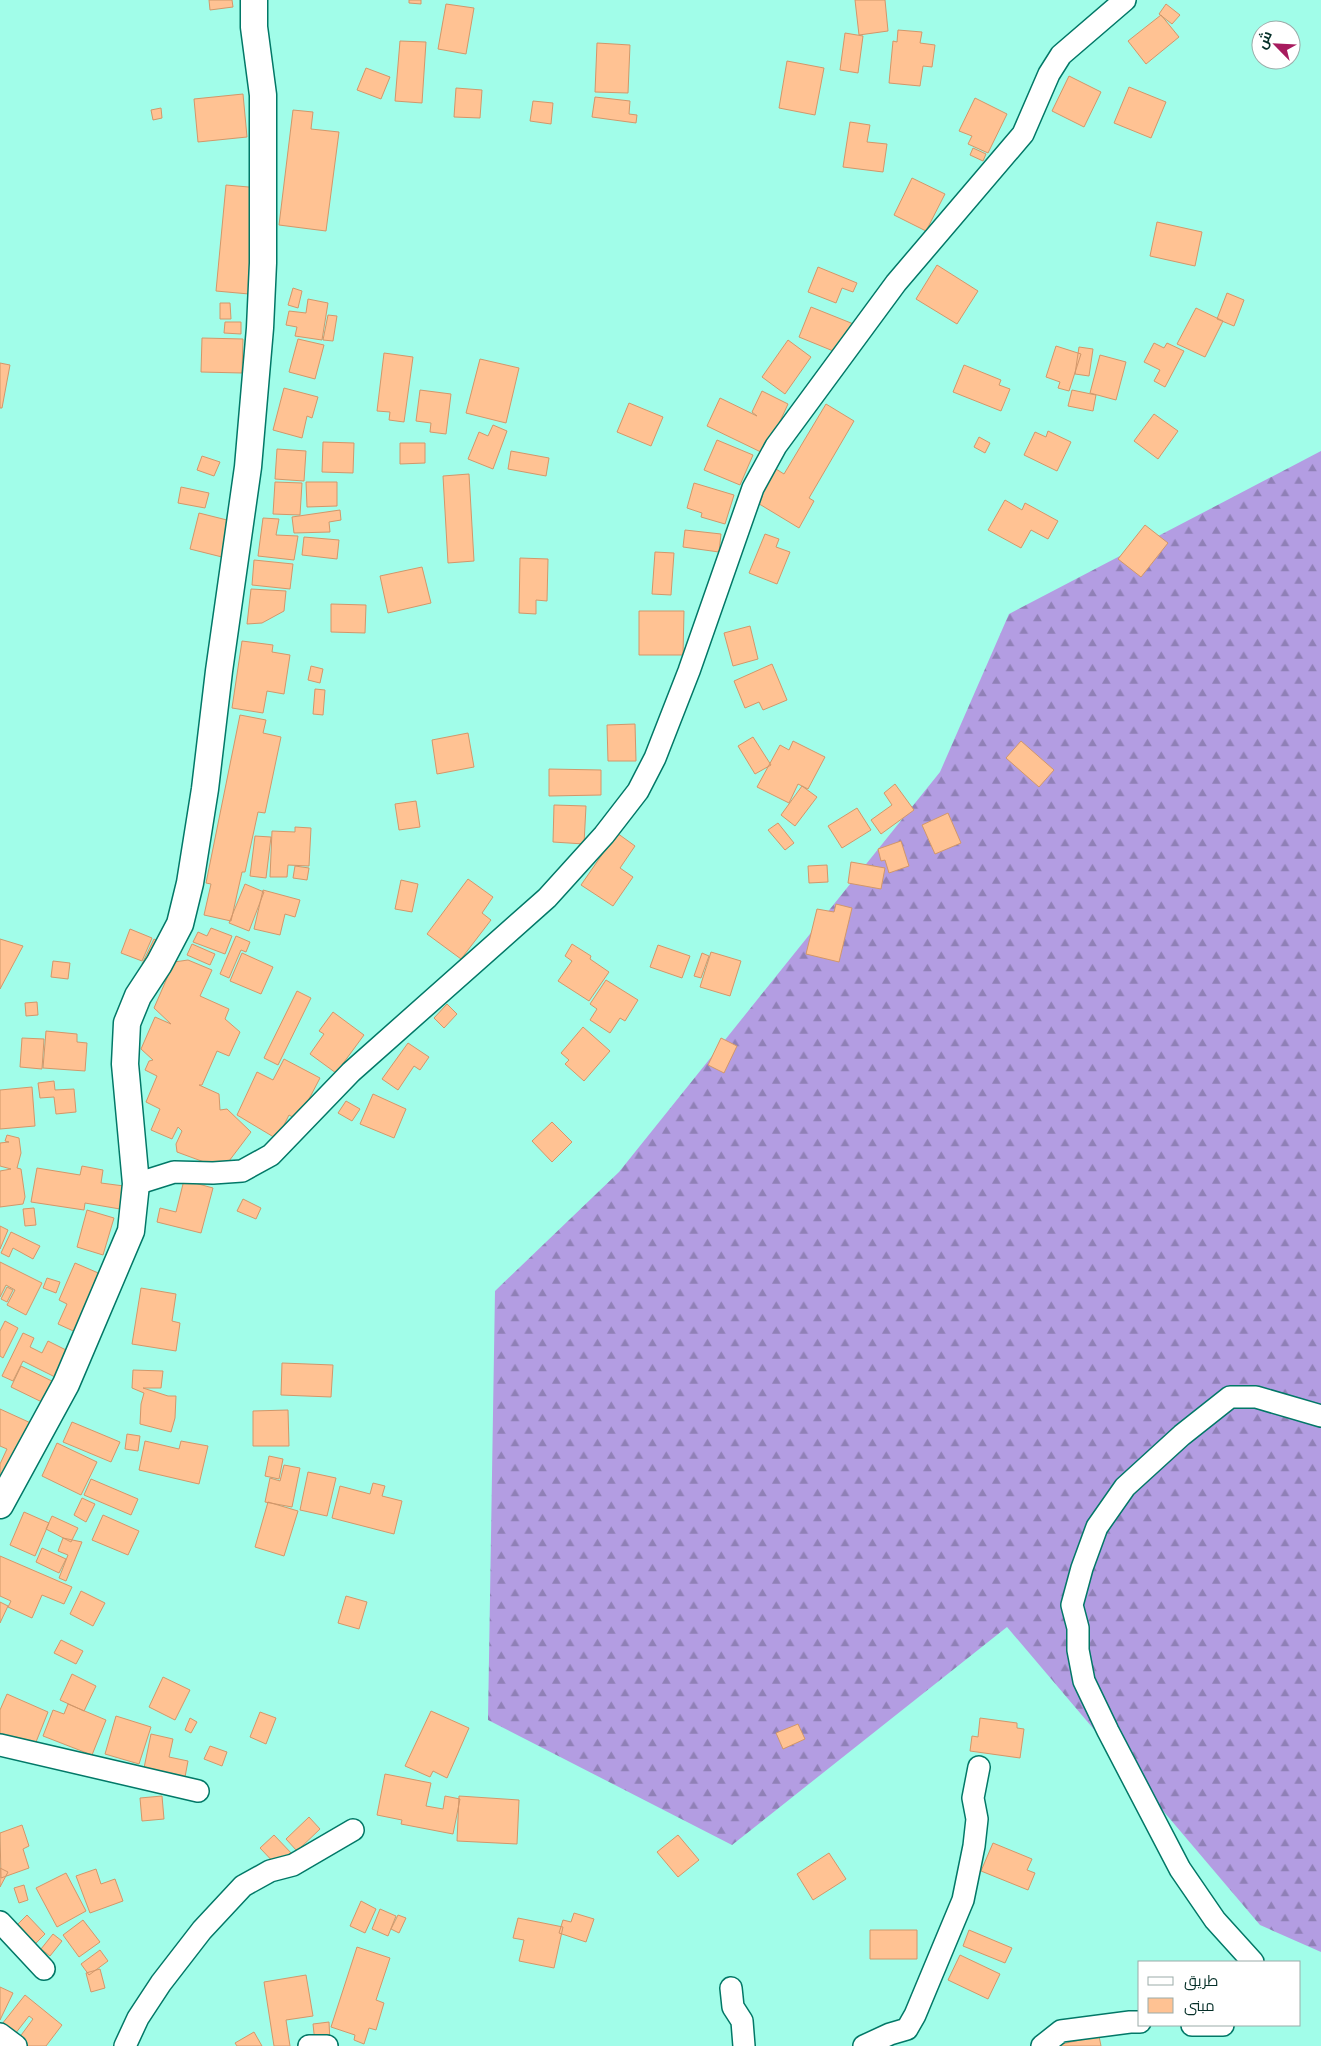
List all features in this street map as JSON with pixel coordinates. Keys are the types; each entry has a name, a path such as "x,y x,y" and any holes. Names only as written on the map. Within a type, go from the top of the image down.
{"street":[{"path":"0,1505 66,1384 131,1231 136,1184 125,1064 127,1023 138,996 159,964 180,924 190,884 205,789 219,671 248,467 260,328 263,263 263,95 254,27 254,0"},
{"path":"136,1184 174,1172 213,1173 242,1171 271,1155 351,1072 547,898 604,835 638,791 655,758 689,671 753,488 776,446 896,283 1024,134 1049,74 1061,55 1125,0"},
{"path":"1252,1961 1215,1920 1180,1869 1108,1731 1084,1681 1078,1650 1078,1628 1072,1605 1082,1568 1097,1527 1125,1487 1182,1435 1230,1397 1256,1397 1321,1416"},
{"path":"0,1745 198,1792"},
{"path":"864,2046 890,2034 907,2029 915,2015 963,1900 974,1846 977,1819 973,1798 979,1767"},
{"path":"125,2046 138,2018 161,1983 202,1930 243,1886 270,1871 293,1866 353,1830"},
{"path":"0,1922 44,1969"},
{"path":"731,1988 733,2007 742,2021 744,2046"},
{"path":"1042,2046 1061,2031 1138,2022"},
{"path":"0,2034 16,2046"},
{"path":"309,2046 327,2046"}],"green space":[{"path":"1321,451 1321,1952 1260,1925 1007,1627 732,1845 488,1720 495,1291 619,1172 940,772 1009,614"}],"building":[{"path":"209,0 232,0 233,7 210,10"},
{"path":"409,0 421,0 421,4 409,3"},
{"path":"855,0 885,0 888,31 859,35"},
{"path":"446,4 474,8 466,54 438,49"},
{"path":"1166,4 1180,15 1172,24 1159,14"},
{"path":"1161,15 1179,37 1146,64 1128,41"},
{"path":"898,30 922,32 920,43 935,45 932,67 923,66 920,86 889,83 893,41 897,42"},
{"path":"845,33 863,36 858,73 840,70"},
{"path":"400,41 426,42 422,103 395,101"},
{"path":"597,43 630,45 628,93 595,92"},
{"path":"787,61 824,68 815,115 779,108"},
{"path":"366,68 390,77 381,99 357,90"},
{"path":"1069,76 1101,92 1084,127 1052,111"},
{"path":"1129,87 1166,102 1151,138 1114,123"},
{"path":"456,88 482,90 480,118 454,117"},
{"path":"243,94 247,137 198,142 194,99"},
{"path":"595,97 630,101 629,114 637,115 636,123 592,117"},
{"path":"975,98 1007,114 988,153 968,144 972,136 959,131"},
{"path":"533,101 553,103 551,124 530,121"},
{"path":"161,108 162,118 153,120 151,110"},
{"path":"293,110 313,112 311,129 339,132 326,231 279,225"},
{"path":"850,122 870,125 867,142 887,144 883,172 843,167"},
{"path":"973,148 986,154 983,161 970,155"},
{"path":"912,178 945,194 926,231 894,215"},
{"path":"226,185 260,188 249,294 216,291"},
{"path":"1157,222 1202,232 1195,266 1150,256"},
{"path":"937,265 978,291 957,324 916,299"},
{"path":"818,267 857,283 853,292 842,288 836,303 808,292"},
{"path":"293,288 302,291 298,308 288,305"},
{"path":"1227,293 1244,300 1234,326 1217,319"},
{"path":"308,299 328,303 322,340 295,336 297,327 286,325 289,311 306,313"},
{"path":"220,303 230,303 231,319 220,319"},
{"path":"811,307 856,325 843,355 799,337"},
{"path":"1196,308 1223,321 1205,357 1177,344"},
{"path":"328,315 337,316 333,341 323,340"},
{"path":"225,322 241,322 241,334 224,333"},
{"path":"202,338 243,339 242,373 201,372"},
{"path":"298,339 324,345 315,379 289,372"},
{"path":"788,340 811,357 785,394 762,377"},
{"path":"1154,343 1164,348 1167,343 1184,351 1165,387 1154,381 1160,370 1144,362"},
{"path":"1056,346 1081,354 1069,391 1058,388 1060,382 1046,377"},
{"path":"1079,347 1093,349 1089,376 1075,374"},
{"path":"384,353 413,357 404,422 389,420 390,412 377,411"},
{"path":"1100,355 1126,362 1116,400 1090,393"},
{"path":"480,359 519,368 506,423 466,413"},
{"path":"0,363 10,365 2,408 0,408"},
{"path":"964,365 1001,380 999,385 1010,389 1001,411 953,392"},
{"path":"284,388 318,397 312,418 307,416 302,438 273,430"},
{"path":"420,390 451,394 446,434 430,432 431,423 416,421"},
{"path":"1072,390 1096,395 1093,411 1068,406"},
{"path":"762,391 788,404 765,454 707,426 720,398 757,416 752,412"},
{"path":"629,403 663,417 651,446 617,432"},
{"path":"826,404 854,421 809,498 814,501 799,528 756,502 776,469 784,474"},
{"path":"1154,414 1178,431 1158,459 1134,441"},
{"path":"493,425 507,431 493,469 468,459 479,432 488,436"},
{"path":"1048,431 1071,442 1057,471 1024,455 1035,432 1046,437"},
{"path":"979,437 990,443 985,453 974,447"},
{"path":"717,440 753,455 740,485 704,470"},
{"path":"323,442 354,443 353,473 322,472"},
{"path":"400,443 425,443 425,463 400,464"},
{"path":"277,449 306,451 304,481 275,479"},
{"path":"511,451 549,458 546,476 508,469"},
{"path":"202,456 220,462 214,476 197,470"},
{"path":"469,474 474,561 448,563 443,476"},
{"path":"275,482 302,483 300,515 273,514"},
{"path":"306,482 337,482 337,506 307,507"},
{"path":"694,483 734,495 725,524 701,517 702,513 687,508"},
{"path":"181,487 209,493 205,508 178,503"},
{"path":"1005,500 1022,510 1025,503 1058,521 1048,539 1031,530 1021,548 988,530"},
{"path":"340,510 341,520 329,522 330,532 294,533 292,517"},
{"path":"199,513 231,521 222,557 190,549"},
{"path":"263,518 279,519 276,535 298,536 294,560 258,556"},
{"path":"1145,525 1168,543 1141,577 1118,559"},
{"path":"685,530 721,534 719,552 683,547"},
{"path":"765,534 779,539 776,547 790,552 777,584 749,573"},
{"path":"304,537 339,540 337,559 302,555"},
{"path":"655,552 674,553 671,595 652,594"},
{"path":"520,558 548,559 547,601 536,600 536,614 519,613"},
{"path":"254,560 293,564 290,589 252,585"},
{"path":"422,567 431,603 388,613 380,576"},
{"path":"251,589 286,591 284,611 262,623 247,624"},
{"path":"331,604 366,605 365,633 331,632"},
{"path":"639,611 684,611 683,655 639,655"},
{"path":"750,626 758,659 733,666 724,633"},
{"path":"242,641 273,645 272,652 290,655 284,694 267,691 263,713 232,708"},
{"path":"772,664 787,700 763,710 759,702 745,708 734,681"},
{"path":"311,666 323,669 320,683 308,680"},
{"path":"315,689 325,690 323,715 313,714"},
{"path":"240,715 266,720 263,733 281,737 265,813 258,812 245,872 242,872 231,921 204,915 211,884 206,883"},
{"path":"635,724 636,761 608,761 607,725"},
{"path":"468,733 474,767 437,774 432,740"},
{"path":"753,737 771,765 755,774 738,746"},
{"path":"793,741 825,757 808,789 798,784 789,803 757,787 780,745 789,750"},
{"path":"1021,741 1054,770 1039,787 1006,758"},
{"path":"549,769 601,770 601,795 549,796"},
{"path":"895,784 914,810 881,834 871,820 892,805 884,793"},
{"path":"802,786 817,797 795,826 781,815"},
{"path":"416,801 420,827 399,830 395,804"},
{"path":"554,805 586,806 584,844 553,842"},
{"path":"857,808 871,830 842,848 828,826"},
{"path":"948,813 961,843 935,854 922,825"},
{"path":"778,823 794,843 785,850 768,830"},
{"path":"295,827 311,828 309,866 288,865 287,877 270,877 272,831 295,832"},
{"path":"617,833 635,846 620,868 633,877 613,906 581,885"},
{"path":"255,836 271,837 266,878 250,876"},
{"path":"901,841 909,866 889,873 885,860 881,861 878,849"},
{"path":"851,862 885,868 881,889 848,883"},
{"path":"827,865 828,882 809,883 808,866"},
{"path":"295,866 309,868 307,880 293,878"},
{"path":"468,879 493,897 482,913 491,920 461,959 427,934"},
{"path":"401,880 418,884 412,912 395,909"},
{"path":"245,884 264,892 249,931 229,923"},
{"path":"263,890 300,900 295,917 285,914 280,935 254,929"},
{"path":"836,904 852,908 839,962 806,954 817,909 834,912"},
{"path":"211,928 232,936 225,954 193,942 198,932 207,936"},
{"path":"130,929 152,938 142,961 121,953"},
{"path":"236,936 250,942 246,952 241,950 229,978 220,974"},
{"path":"0,939 23,946 0,989"},
{"path":"154,939 163,944 151,968 142,964"},
{"path":"192,944 215,954 210,965 187,955"},
{"path":"572,944 591,956 590,959 609,972 589,1001 558,981 572,961 565,956"},
{"path":"658,945 690,956 682,978 650,967"},
{"path":"711,952 741,961 730,996 700,987"},
{"path":"242,953 273,967 261,994 230,981"},
{"path":"702,953 709,956 701,978 694,976"},
{"path":"188,960 212,970 200,996 229,1009 225,1019 240,1032 229,1056 217,1051 202,1085 199,1085 219,1094 220,1110 227,1109 251,1132 223,1169 177,1152 176,1144 182,1131 178,1127 172,1139 151,1130 160,1109 146,1102 157,1076 145,1070 149,1061 153,1060 141,1049 155,1017 171,1024 154,1008 174,962"},
{"path":"53,961 70,963 68,979 51,977"},
{"path":"606,980 638,1000 625,1021 620,1018 610,1033 590,1020 597,1009 590,1004"},
{"path":"297,991 311,998 278,1065 264,1058"},
{"path":"37,1002 38,1015 26,1016 25,1003"},
{"path":"447,1004 457,1014 444,1028 434,1018"},
{"path":"333,1012 364,1035 336,1073 310,1054 324,1034 319,1031"},
{"path":"583,1027 610,1051 584,1081 565,1064 569,1060 561,1053"},
{"path":"46,1031 77,1034 77,1042 87,1043 85,1071 43,1068"},
{"path":"22,1038 44,1039 42,1069 20,1067"},
{"path":"721,1038 737,1046 724,1073 708,1065"},
{"path":"408,1043 429,1057 420,1070 414,1066 398,1090 382,1079"},
{"path":"284,1059 320,1078 298,1120 289,1115 277,1139 237,1115 257,1072 273,1080"},
{"path":"54,1081 55,1090 74,1089 76,1112 56,1114 54,1097 40,1098 38,1083"},
{"path":"32,1087 35,1126 0,1129 0,1090"},
{"path":"373,1094 406,1109 394,1138 360,1124"},
{"path":"346,1101 360,1109 352,1121 338,1113"},
{"path":"552,1122 572,1142 552,1162 532,1141"},
{"path":"7,1135 19,1138 21,1153 17,1168 21,1169 25,1197 23,1204 0,1207 0,1171 11,1169 0,1166 0,1143 9,1142 5,1141"},
{"path":"82,1166 103,1170 101,1183 124,1186 120,1209 85,1203 84,1210 31,1202 37,1168 80,1175"},
{"path":"184,1180 213,1188 201,1233 157,1222 160,1208 176,1212"},
{"path":"243,1199 261,1208 256,1219 237,1211"},
{"path":"34,1208 36,1225 25,1226 23,1209"},
{"path":"87,1210 114,1218 103,1255 77,1247"},
{"path":"0,1226 8,1230 0,1249"},
{"path":"11,1232 40,1246 33,1259 13,1248 9,1257 1,1253"},
{"path":"0,1262 42,1283 26,1315 7,1305 15,1290 6,1285 0,1297"},
{"path":"75,1263 110,1278 80,1334 58,1324 67,1304 59,1300"},
{"path":"47,1278 60,1282 56,1293 43,1288"},
{"path":"7,1287 13,1290 7,1302 1,1299"},
{"path":"141,1288 176,1294 172,1321 180,1323 176,1351 132,1344"},
{"path":"5,1321 18,1328 3,1358 0,1356 0,1331"},
{"path":"23,1333 34,1338 30,1347 42,1353 48,1341 72,1353 59,1379 23,1361 13,1381 2,1376"},
{"path":"282,1363 333,1365 331,1397 281,1395"},
{"path":"21,1366 56,1383 46,1404 11,1387"},
{"path":"133,1370 163,1371 161,1388 143,1388 168,1396 176,1396 175,1418 171,1432 140,1424 141,1404 144,1393 132,1388"},
{"path":"0,1409 33,1424 0,1495 0,1464 7,1449 0,1446"},
{"path":"288,1410 289,1446 253,1446 253,1411"},
{"path":"72,1422 120,1442 111,1462 63,1442"},
{"path":"127,1434 140,1436 138,1451 125,1449"},
{"path":"145,1441 179,1449 181,1441 208,1446 199,1484 139,1470"},
{"path":"57,1443 97,1462 81,1495 42,1476"},
{"path":"269,1456 283,1459 279,1479 265,1476"},
{"path":"284,1465 300,1468 292,1507 265,1502 270,1478 280,1481"},
{"path":"308,1472 336,1478 327,1516 300,1510"},
{"path":"91,1479 138,1499 131,1515 84,1495"},
{"path":"373,1483 385,1486 382,1496 402,1501 394,1534 332,1518 340,1486 370,1494"},
{"path":"82,1498 95,1504 86,1522 74,1515"},
{"path":"268,1502 298,1511 284,1556 255,1547"},
{"path":"24,1512 49,1523 35,1556 10,1545"},
{"path":"103,1515 139,1531 128,1555 92,1540"},
{"path":"52,1516 78,1528 71,1542 46,1529"},
{"path":"63,1538 82,1542 66,1581 59,1578 68,1555 58,1551"},
{"path":"42,1548 66,1559 59,1573 36,1562"},
{"path":"0,1556 72,1587 64,1604 42,1595 32,1618 8,1607 11,1601 0,1596"},
{"path":"81,1591 105,1603 93,1626 70,1614"},
{"path":"346,1596 367,1602 359,1629 338,1623"},
{"path":"0,1602 8,1606 0,1623"},
{"path":"61,1640 83,1651 76,1664 54,1653"},
{"path":"72,1674 96,1686 84,1711 60,1700"},
{"path":"163,1677 190,1690 175,1720 149,1707"},
{"path":"7,1694 48,1712 34,1747 0,1733 0,1710"},
{"path":"68,1704 106,1720 92,1755 43,1736 53,1710 64,1714"},
{"path":"431,1711 469,1728 447,1778 433,1771 430,1777 405,1766"},
{"path":"260,1712 276,1718 266,1744 250,1737"},
{"path":"116,1716 151,1727 139,1764 105,1754"},
{"path":"190,1718 197,1722 191,1733 185,1730"},
{"path":"980,1718 1017,1723 1017,1728 1024,1729 1020,1758 970,1751 972,1736 978,1737"},
{"path":"798,1724 805,1739 783,1749 776,1733"},
{"path":"151,1734 173,1739 169,1757 188,1761 185,1777 144,1768"},
{"path":"210,1746 227,1752 222,1766 204,1759"},
{"path":"385,1774 431,1783 426,1806 443,1809 445,1796 460,1799 453,1834 401,1824 402,1820 377,1815"},
{"path":"162,1796 164,1819 142,1821 140,1798"},
{"path":"459,1796 519,1800 517,1844 457,1841"},
{"path":"309,1817 320,1829 297,1851 286,1839"},
{"path":"22,1825 29,1846 23,1849 29,1868 1,1878 0,1833"},
{"path":"274,1835 293,1855 279,1868 260,1848"},
{"path":"678,1835 699,1860 678,1877 657,1852"},
{"path":"993,1843 1032,1859 1027,1870 1035,1873 1028,1890 981,1871"},
{"path":"829,1853 846,1879 813,1900 797,1874"},
{"path":"0,1868 8,1872 0,1887"},
{"path":"96,1869 101,1884 115,1879 123,1901 90,1913 76,1876"},
{"path":"66,1873 86,1911 57,1927 36,1888"},
{"path":"24,1885 28,1900 19,1903 14,1888"},
{"path":"361,1901 376,1909 365,1933 350,1926"},
{"path":"380,1909 396,1916 388,1936 372,1929"},
{"path":"574,1913 594,1919 586,1942 559,1933 563,1920 571,1922"},
{"path":"27,1915 45,1934 35,1944 16,1926"},
{"path":"398,1915 406,1918 399,1933 391,1929"},
{"path":"518,1918 563,1927 554,1968 519,1961 524,1940 513,1938"},
{"path":"83,1920 100,1942 79,1957 63,1935"},
{"path":"870,1930 917,1930 917,1959 870,1959"},
{"path":"969,1930 1012,1948 1005,1963 963,1946"},
{"path":"53,1934 62,1941 50,1956 41,1949"},
{"path":"357,1947 390,1958 376,2000 384,2003 376,2030 369,2028 364,2044 354,2040 355,2035 331,2027"},
{"path":"100,1950 108,1961 89,1975 81,1964"},
{"path":"960,1955 1000,1974 988,1999 948,1980"},
{"path":"100,1969 105,1988 91,1992 86,1973"},
{"path":"306,1975 313,2016 286,2020 290,2046 274,2046 264,1982"},
{"path":"0,1987 13,1993 0,2020"},
{"path":"25,1995 62,2025 46,2046 28,2046 19,2038 33,2019 29,2016 15,2034 2,2024"},
{"path":"329,2022 330,2042 315,2043 313,2024"},
{"path":"254,2032 262,2046 237,2046 235,2043"},
{"path":"1099,2036 1101,2046 1057,2046 1057,2045"}]}
